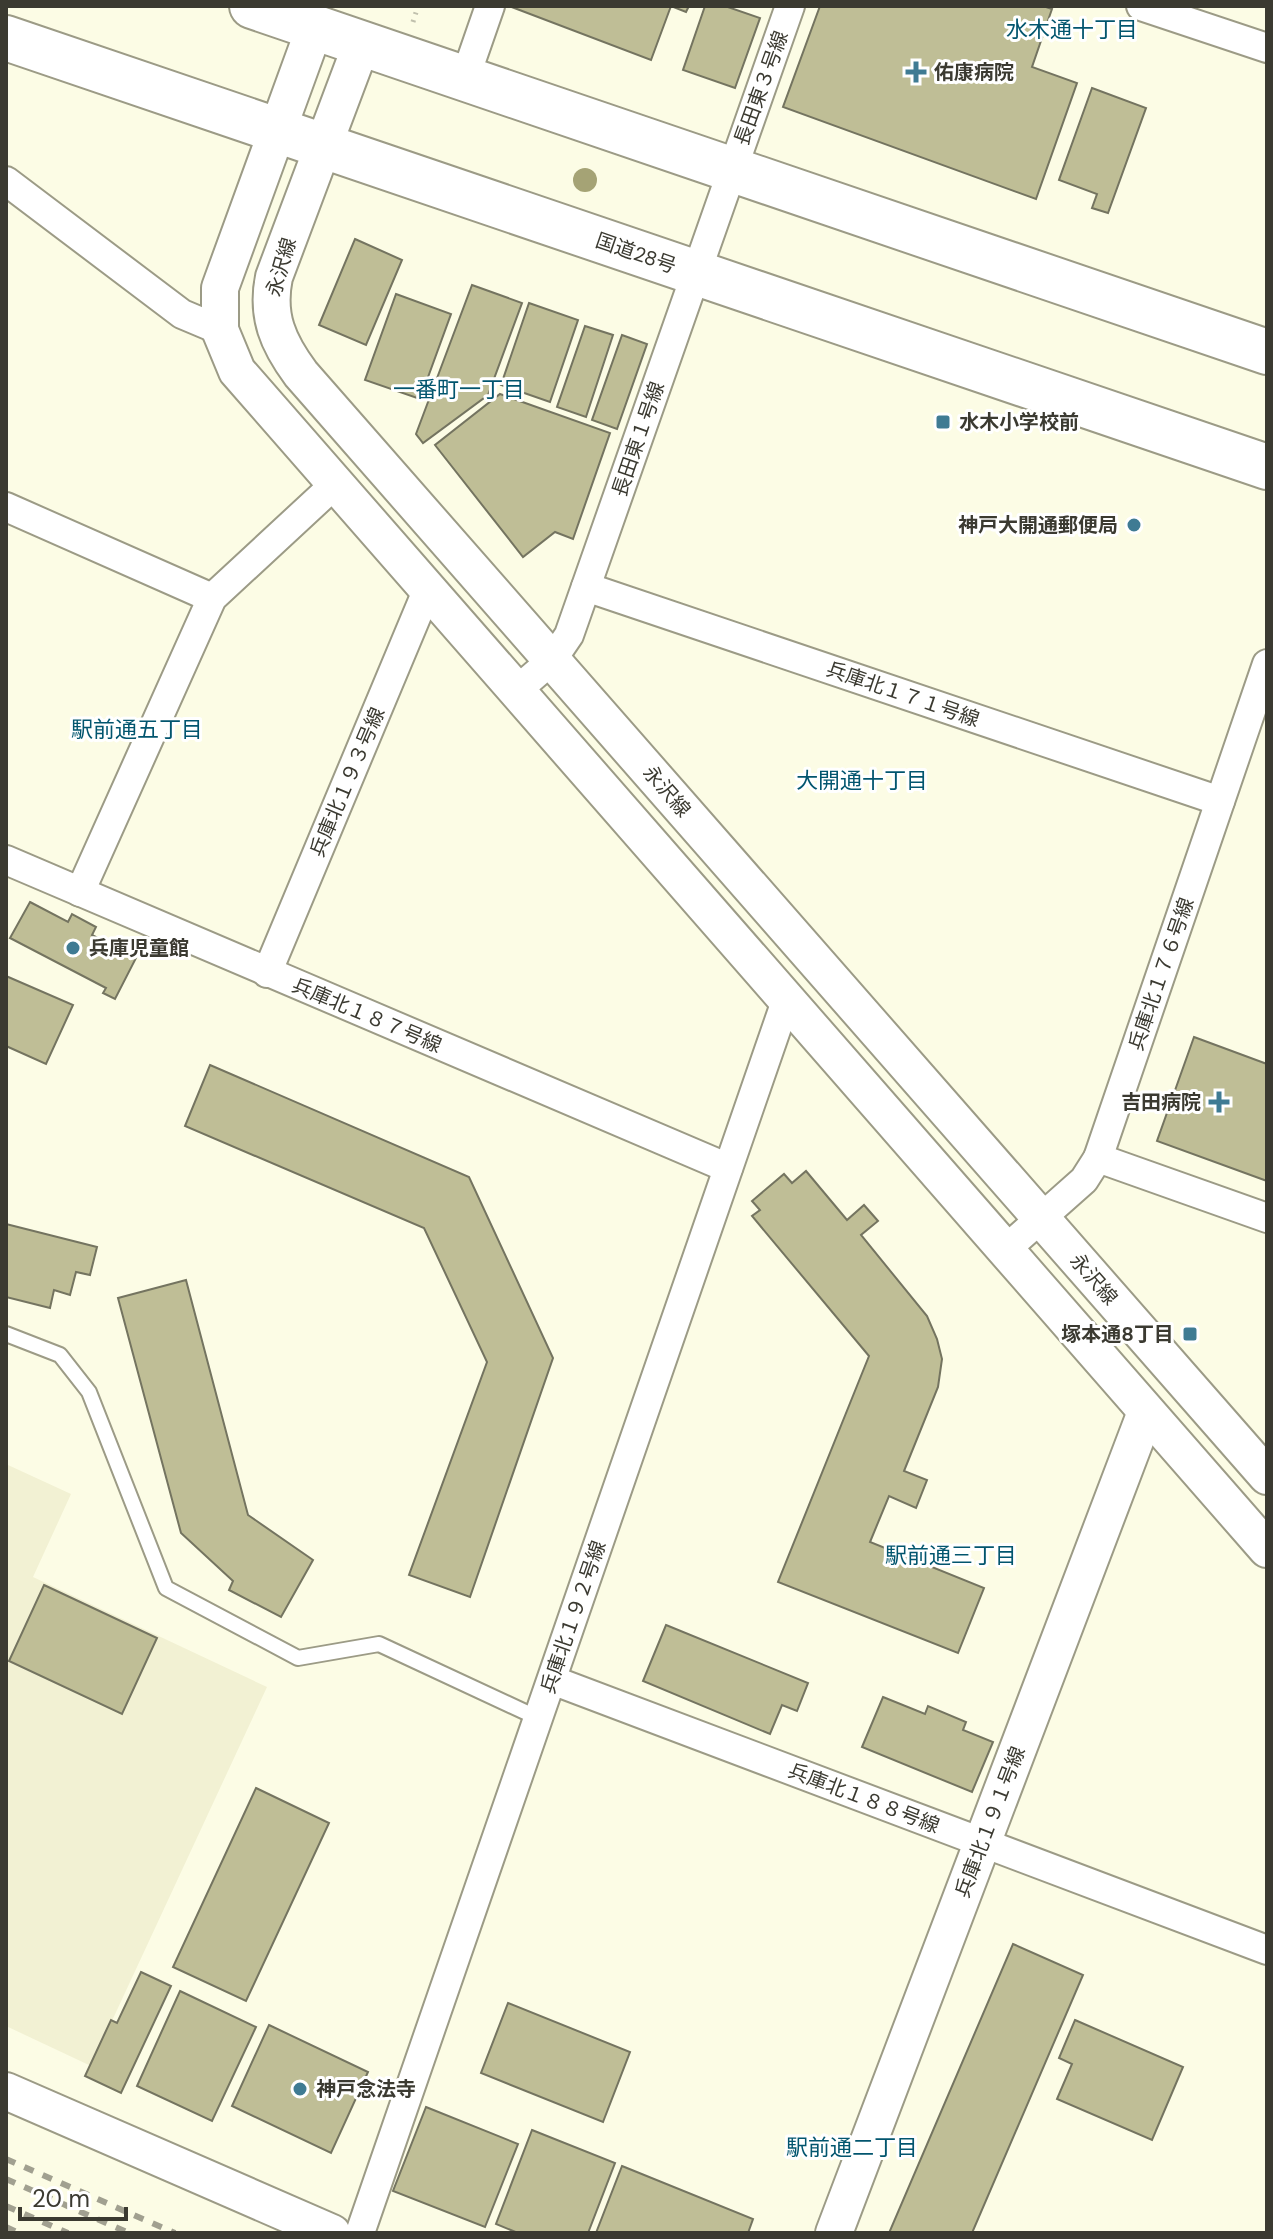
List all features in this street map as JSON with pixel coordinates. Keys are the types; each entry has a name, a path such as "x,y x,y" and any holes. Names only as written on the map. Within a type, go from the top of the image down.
{"highway":[{"path":"252,6 1267,352"},
{"name":"国道28号","path":"6,38 1267,467"}],"street":[{"path":"465,78 490,6"},
{"name":"長田東３号線","path":"732,169 790,6"},
{"path":"1141,6 1267,48"},
{"path":"315,27 225,268 218,309 220,330 237,371 1267,1549"},
{"name":"永沢線","path":"362,43 274,277 270,306 277,336 301,374 1267,1476"},
{"name":"長田東１号線","path":"515,692 552,660 569,635 732,169"},
{"path":"6,181 182,314 220,330"},
{"path":"80,892 212,598 334,485"},
{"path":"6,507 212,598"},
{"name":"兵庫北１７１号線","path":"586,587 1220,801"},
{"name":"兵庫北１９３号線","path":"267,973 427,591"},
{"name":"兵庫北１７６号線","path":"1005,1250 1084,1180 1098,1158 1267,664"},
{"name":"兵庫北１８７号線","path":"6,860 728,1168"},
{"name":"兵庫北１９２号線","path":"360,2233 786,1001"},
{"path":"1098,1158 1267,1218"},
{"name":"兵庫北１９１号線","path":"834,2233 1146,1412"},
{"name":"兵庫北１８８号線","path":"552,1680 1267,1950"},
{"path":"6,2091 332,2233"}],"lane":[{"path":"6,1334 60,1355 89,1392 166,1588 298,1658 379,1644 538,1718"}],"shaded area":[{"path":"8,1465 71,1494 33,1577 267,1687 91,2066 6,2026"}],"building":[{"path":"509,6 671,6 651,60"},
{"path":"671,6 689,6 686,12"},
{"path":"705,6 725,6 760,18 735,88 683,70"},
{"path":"820,6 1043,6 1052,9 1032,67 1077,83 1036,199 783,107"},
{"path":"1092,88 1146,108 1108,213 1092,208 1097,194 1059,180"},
{"path":"355,239 402,260 366,345 319,325"},
{"path":"472,285 522,303 488,395 423,443 416,434"},
{"path":"396,294 451,314 420,399 365,380"},
{"path":"529,303 578,320 550,402 501,385"},
{"path":"585,326 613,335 586,417 557,407"},
{"path":"622,335 647,344 617,429 592,420"},
{"path":"500,394 610,433 573,539 555,532 523,557 435,445"},
{"name":"兵庫児童館","path":"30,902 68,922 72,914 96,927 92,935 136,958 115,999 103,993 106,988 10,938"},
{"path":"6,976 73,1005 46,1064 6,1046"},
{"name":"吉田病院","path":"1194,1037 1267,1064 1267,1181 1157,1141"},
{"path":"210,1065 469,1177 553,1358 470,1597 409,1575 487,1362 424,1228 185,1126"},
{"path":"806,1171 847,1220 864,1205 878,1221 861,1235 927,1316 937,1339 942,1359 938,1387 904,1471 927,1480 916,1508 889,1496 870,1542 984,1588 958,1653 778,1582 869,1356 752,1216 760,1210 752,1201 784,1174 792,1183"},
{"path":"6,1224 97,1247 90,1275 76,1272 70,1295 54,1290 50,1308 6,1297"},
{"path":"186,1280 248,1515 313,1560 281,1617 229,1590 233,1581 181,1533 118,1298"},
{"path":"44,1585 157,1638 122,1714 9,1661"},
{"path":"666,1625 808,1683 797,1711 782,1705 770,1734 643,1681"},
{"path":"883,1697 925,1714 928,1706 966,1722 963,1730 993,1742 972,1792 862,1747"},
{"path":"256,1788 329,1823 246,2001 173,1967"},
{"path":"1013,1944 1083,1975 972,2233 889,2233"},
{"path":"141,1972 171,1986 121,2093 85,2076 111,2020 117,2023"},
{"path":"180,1991 256,2027 212,2121 137,2086"},
{"path":"508,2003 630,2052 603,2122 481,2073"},
{"path":"1075,2020 1183,2067 1152,2140 1057,2099 1072,2064 1059,2058"},
{"name":"神戸念法寺","path":"269,2025 368,2072 331,2153 232,2106"},
{"path":"426,2107 518,2144 485,2227 393,2191"},
{"path":"532,2130 615,2163 588,2233 518,2233 496,2224"},
{"path":"622,2166 753,2219 748,2233 596,2233"}],"railway":[{"path":"6,2159 175,2233"},
{"path":"6,2179 129,2233"},
{"path":"6,2206 68,2233"},
{"path":"6,2227 19,2233"}],"place":[{"name":"佑康病院","path":"916,72"},
{"name":"水木小学校前","path":"943,422"},
{"name":"神戸大開通郵便局","path":"1134,525"},
{"name":"兵庫児童館","path":"73,948"},
{"name":"吉田病院","path":"1219,1102"},
{"name":"塚本通8丁目","path":"1190,1334"},
{"name":"神戸念法寺","path":"300,2089"}],"district":[{"name":"水木通十丁目","path":"1072,29"},
{"name":"一番町一丁目","path":"459,389"},
{"name":"駅前通五丁目","path":"137,729"},
{"name":"大開通十丁目","path":"862,780"},
{"name":"駅前通三丁目","path":"951,1555"},
{"name":"駅前通二丁目","path":"852,2147"}]}
